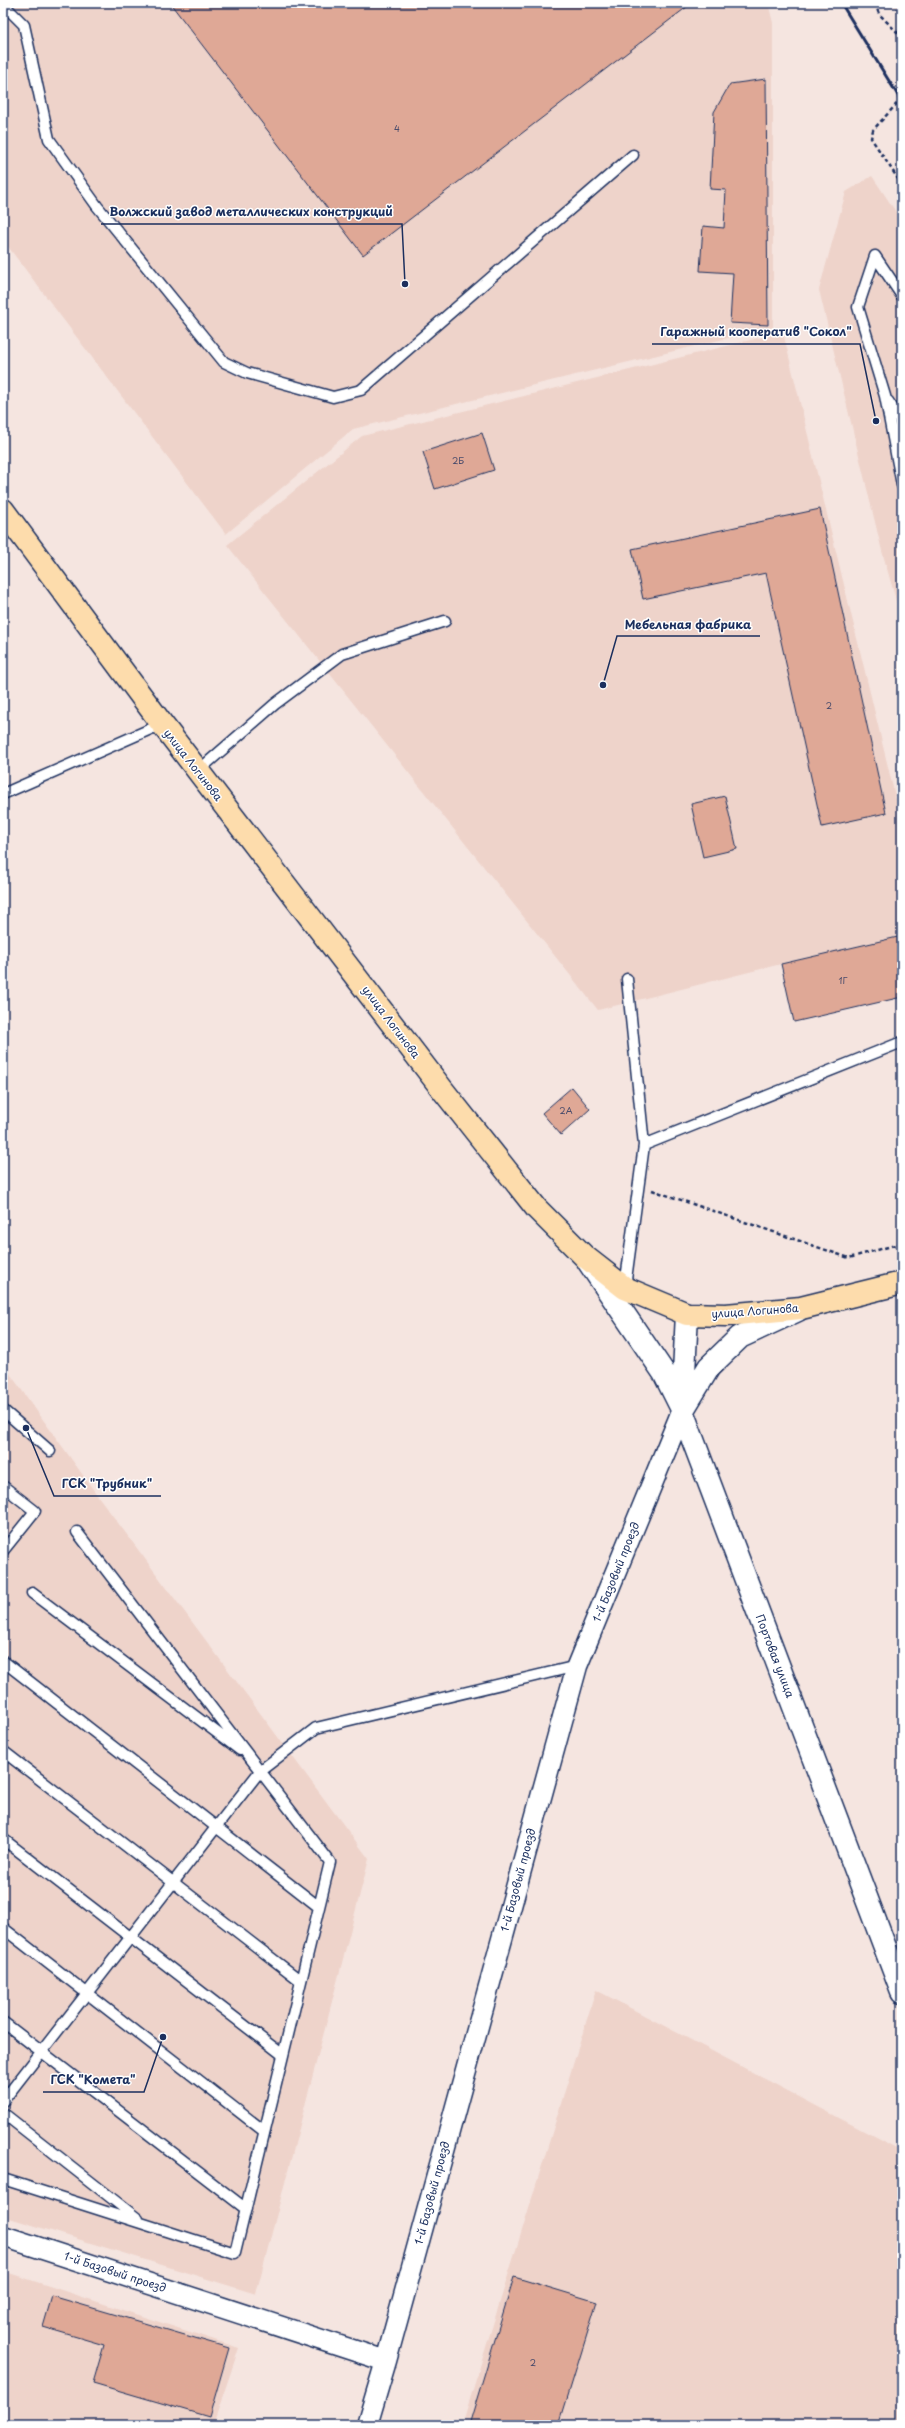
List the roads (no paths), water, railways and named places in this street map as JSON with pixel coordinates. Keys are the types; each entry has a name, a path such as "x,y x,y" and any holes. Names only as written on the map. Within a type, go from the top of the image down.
{"main road":[{"name":"улица Логинова","path":"3,510 162,724 537,1209 584,1256 625,1288 687,1314 726,1315 801,1308 902,1283"}],"street":[{"path":"584,1256 664,1373 682,1411"},
{"path":"682,1411 709,1367 740,1337 801,1308"},
{"name":"Портовая улица","path":"687,1314 682,1411 902,1992"},
{"name":"1-й Базовый проезд","path":"367,2425 386,2361 577,1666 682,1411"},
{"name":"1-й Базовый проезд","path":"3,2236 386,2361"}],"lane":[{"path":"3,4 24,25 49,139 97,206 224,362 246,373 333,397 361,390 633,155"},
{"path":"902,296 874,256 858,307 885,396 902,485"},
{"path":"885,396 902,422"},
{"path":"198,771 275,704 342,654 445,621"},
{"path":"3,794 162,724"},
{"path":"625,1288 644,1145 627,979"},
{"path":"644,1145 902,1042"},
{"path":"3,1410 50,1451"},
{"path":"3,1486 35,1511 3,1551"},
{"path":"3,2179 235,2252 330,1862 77,1532"},
{"path":"32,1593 250,1758"},
{"path":"3,1661 319,1907"},
{"path":"3,2101 260,1771 316,1728 577,1666"},
{"path":"3,1751 301,1981"},
{"path":"3,1839 283,2055"},
{"path":"3,1928 264,2131"},
{"path":"3,2022 246,2209"},
{"path":"3,2113 144,2224"}],"railway":[{"path":"841,3 902,102"}],"place":[{"name":"Волжский завод металлических конструкций","path":"405,284"},
{"name":"Гаражный кооператив \"Сокол\"","path":"876,421"},
{"name":"Мебельная фабрика","path":"603,685"},
{"name":"ГСК \"Трубник\"","path":"26,1428"},
{"name":"ГСК \"Комета\"","path":"163,2037"}]}
